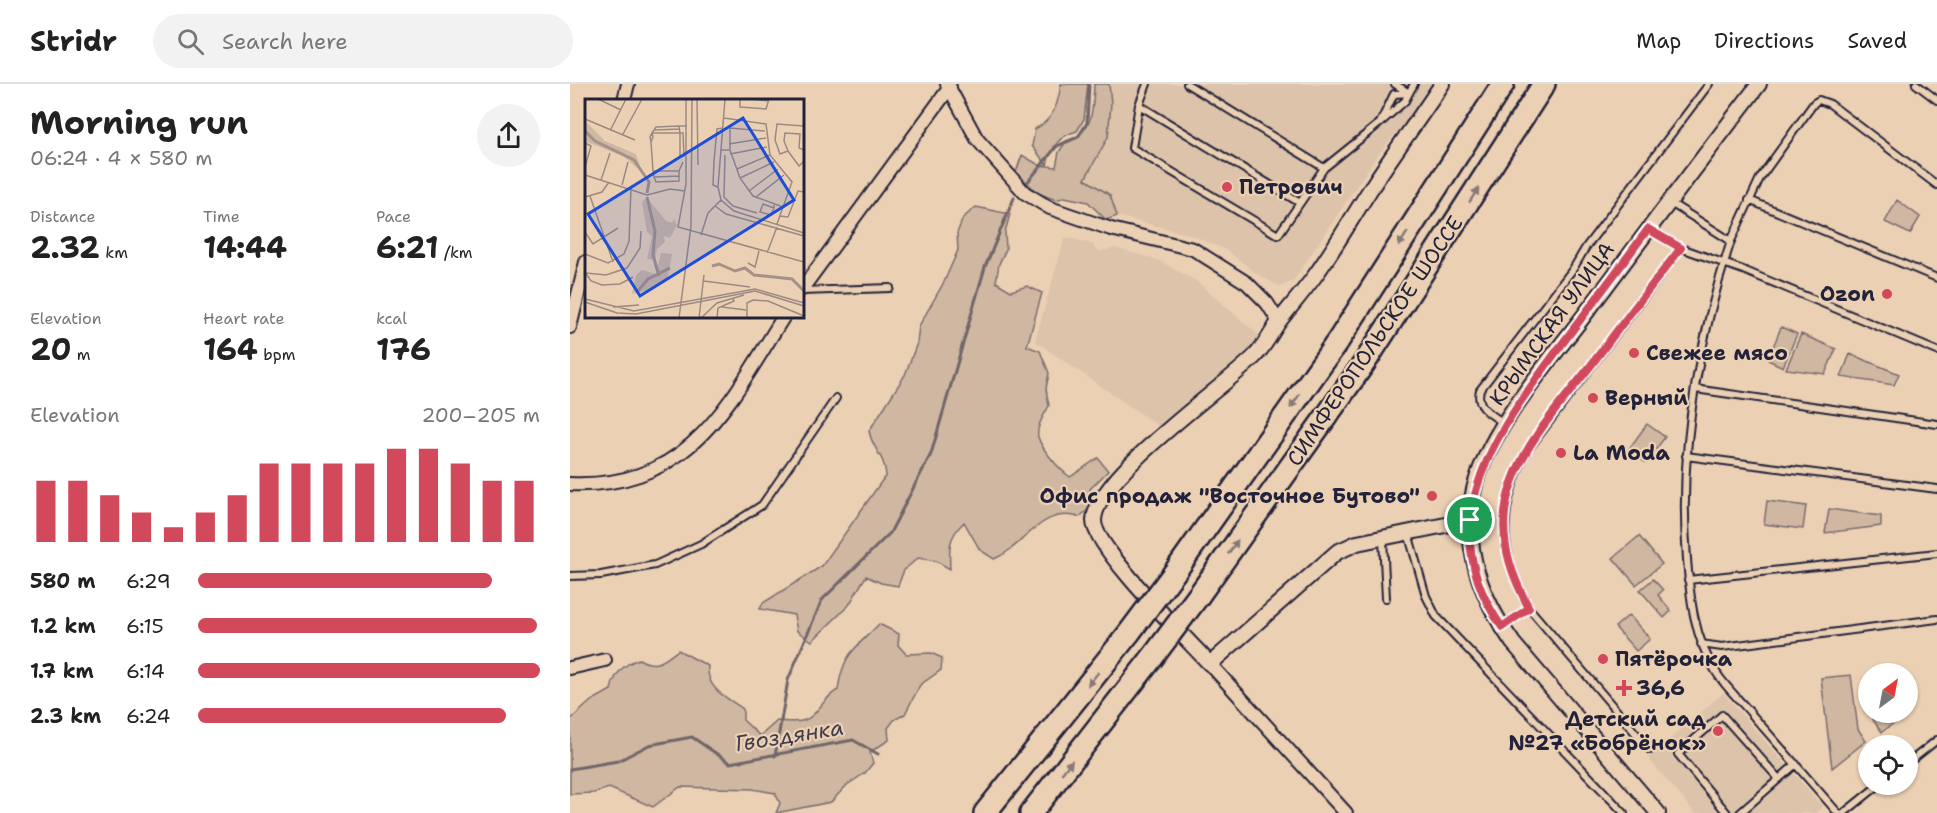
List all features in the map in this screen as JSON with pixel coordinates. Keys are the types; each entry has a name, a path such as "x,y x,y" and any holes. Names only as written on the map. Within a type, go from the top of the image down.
{"highway":[{"name":"СИМФЕРОПОЛЬСКОЕ ШОССЕ","path":"985,813 1129,633 1177,569 1338,341 1503,84"},
{"name":"СИМФЕРОПОЛЬСКОЕ ШОССЕ","path":"1031,813 1199,595 1365,362 1545,84"}],"street":[{"path":"624,99 628,84"},
{"path":"1346,813 1098,537 1094,522 1096,510 1111,487 1169,428 1254,357 1315,277 1377,178 1408,137 1442,84"},
{"name":"КРЫМСКАЯ УЛИЦА","path":"1658,813 1502,627 1483,592 1470,548 1470,520 1474,491 1504,424 1668,202 1759,84"},
{"path":"804,287 949,85 977,140 1024,193 1050,208 1111,229 1193,249 1247,283 1267,303 1279,322"},
{"path":"570,327 579,282 585,265"},
{"path":"570,484 588,485 640,477 685,452 718,416 783,318"},
{"path":"1210,664 1321,564 1357,543 1470,520"},
{"path":"570,668 605,660"}],"lane":[{"path":"1147,84 1139,105 1132,148 1278,235 1324,168 1405,101 1414,84"},
{"path":"1187,84 1324,168"},
{"path":"1395,84 1409,93"},
{"path":"1504,424 1480,404 1478,397 1480,390 1573,269 1586,247 1709,84"},
{"path":"1916,84 1937,100"},
{"path":"1380,123 1394,94 1409,93"},
{"path":"1838,813 1716,673 1701,644 1694,620 1688,580 1683,520 1686,456 1695,389 1714,290 1731,241 1760,178 1814,103 1819,100 1830,104 1937,185"},
{"path":"1139,105 1300,203"},
{"path":"1749,200 1937,278"},
{"path":"1668,202 1731,241"},
{"path":"1648,229 1681,248 1723,265 1743,270 1937,351"},
{"path":"1650,750 1529,608 1517,586 1508,561 1504,532 1505,512 1515,474 1543,427 1681,248"},
{"path":"804,290 890,288"},
{"path":"1695,389 1937,424"},
{"path":"570,576 601,575 656,565 701,544 762,505 836,398"},
{"path":"1686,456 1937,489"},
{"path":"1408,533 1426,596 1436,616 1624,813"},
{"path":"1383,538 1386,598"},
{"path":"1688,580 1937,553"},
{"path":"1502,627 1529,608"},
{"path":"1701,644 1722,647 1937,619"},
{"path":"1727,813 1678,754 1722,715 1779,779"},
{"path":"1918,755 1937,740"},
{"path":"1740,813 1796,764"},
{"path":"1844,813 1866,795"}],"shaded area":[{"path":"1061,84 1088,84 1084,119 1077,131 1065,136 1057,143 1047,165 1032,146 1035,129 1047,121 1054,110"},
{"path":"1094,84 1109,84 1111,103 1108,137 1085,179 1110,195 1117,216 1106,220 1088,202 1065,197 1056,200 1038,193 1016,172 1022,155 1039,165 1056,167 1059,152 1066,141 1082,132 1087,126 1092,111"},
{"name":"Петрович","path":"1109,84 1431,84 1417,108 1377,156 1293,281 1280,287 1257,274 1226,250 1194,236 1117,216 1110,195 1085,179 1108,137 1111,103"},
{"path":"1897,200 1920,217 1910,234 1885,222"},
{"path":"976,207 1010,214 1005,232 1006,249 999,264 996,282 1011,291 1027,286 1042,293 1027,346 1040,351 1049,373 1046,389 1049,406 1038,429 1038,437 1043,448 1061,470 1070,477 1098,458 1108,471 1090,489 1093,506 1079,517 1065,515 1043,522 1005,553 994,559 980,550 964,522 952,538 950,569 936,561 918,558 904,570 898,586 881,583 866,576 849,605 812,641 797,631 794,615 760,609 763,603 822,566 886,475 883,462 869,431 905,375 917,343 919,326 944,282 958,250 957,233 963,218"},
{"path":"1065,237 1093,244 1095,249 1100,251 1115,248 1158,260 1196,281 1261,337 1163,429 1035,341"},
{"path":"1781,327 1797,334 1783,367 1768,360"},
{"path":"1801,334 1836,349 1825,374 1786,369"},
{"path":"1850,354 1899,374 1894,385 1841,377"},
{"path":"1647,424 1665,437 1646,463 1628,450"},
{"path":"1767,501 1806,506 1803,529 1764,524"},
{"path":"1829,509 1881,516 1881,526 1825,533"},
{"path":"1639,536 1662,564 1636,585 1613,558"},
{"path":"1653,579 1663,590 1658,595 1671,611 1664,618 1640,590"},
{"path":"1629,615 1650,639 1636,651 1615,627"},
{"path":"879,624 899,634 898,645 906,654 931,653 942,658 941,670 920,685 905,714 894,720 888,728 889,740 870,752 873,763 865,773 847,785 831,802 776,813 780,803 775,793 752,789 680,787 653,807 609,788 594,793 570,794 570,720 591,701 611,690 617,674 629,664 639,659 650,663 660,662 678,650 708,666 710,681 714,687 743,709 743,720 760,736 777,721 799,722 812,716 828,697 838,690 843,668 851,652"},
{"path":"1851,675 1858,729 1862,735 1858,735 1858,747 1832,768 1821,678"},
{"name":"Детский сад №27 «Бобрёнок»","path":"1723,693 1823,807 1816,813 1695,813 1648,758"},
{"path":"1875,723 1894,723 1882,732"}],"waterway":[{"path":"1026,184 1057,146 1078,137 1087,123 1089,84"},
{"path":"775,756 788,680 822,600 890,533 931,454 985,267 1014,198"},
{"name":"Гвоздянка","path":"570,769 618,761 649,745 692,737 730,763 853,740 878,754"}],"place":[{"name":"Петрович","path":"1227,187"},
{"name":"Ozon","path":"1887,294"},
{"name":"Свежее мясо","path":"1634,353"},
{"name":"Верный","path":"1593,398"},
{"name":"La Moda","path":"1561,453"},
{"name":"Офис продаж \"Восточное Бутово\"","path":"1432,496"},
{"name":"Пятёрочка","path":"1603,659"},
{"name":"36,6","path":"1624,688"},
{"name":"Детский сад №27 «Бобрёнок»","path":"1718,731"}],"route":[{"path":"1648,229 1681,248 1543,427 1515,474 1505,512 1504,532 1508,561 1517,586 1529,608 1502,627 1483,592 1476,572 1470,548 1470,520 1474,491 1504,424 1648,229"}]}
